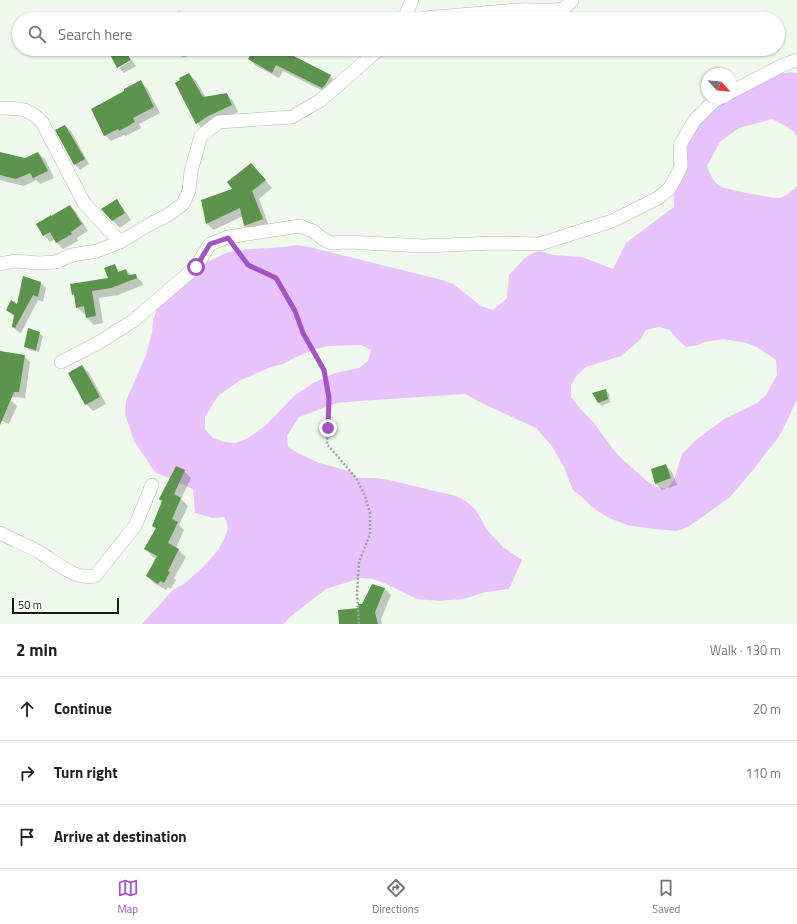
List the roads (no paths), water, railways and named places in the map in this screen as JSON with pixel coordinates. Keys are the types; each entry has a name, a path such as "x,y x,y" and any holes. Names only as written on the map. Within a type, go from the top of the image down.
{"street":[{"path":"407,12 412,0"},
{"path":"496,12 531,10 548,11 562,9 572,0"},
{"path":"0,264 15,261 38,263 56,262 72,255 97,251 120,242 168,215 183,204 189,191 192,171 201,136 219,122 292,117 321,100 371,56"},
{"path":"737,89 781,66 797,60"},
{"path":"61,362 133,321 196,267 210,244 228,238 300,226 314,231 323,239 331,243 347,242 423,246 496,243 540,244 612,221 658,198 670,188 681,167 680,145 694,121 711,104"},
{"path":"0,108 22,109 34,114 42,122 84,203 120,242"},
{"path":"0,533 38,552 72,573 88,578 95,576 135,526 152,485"}]}
